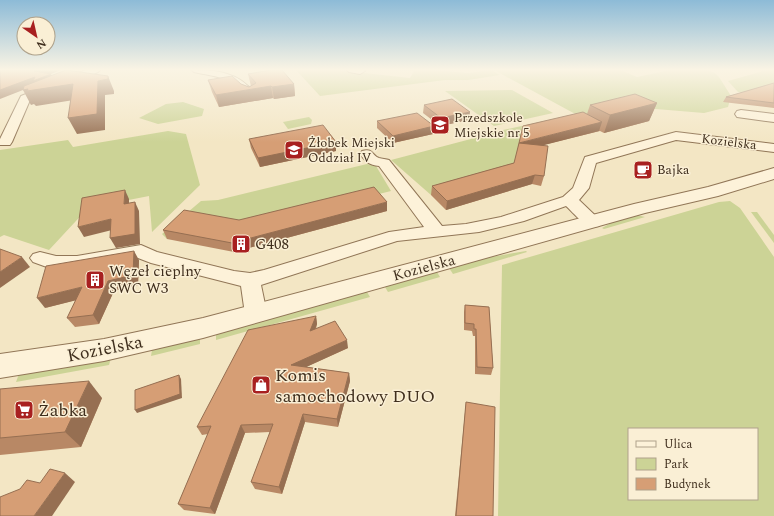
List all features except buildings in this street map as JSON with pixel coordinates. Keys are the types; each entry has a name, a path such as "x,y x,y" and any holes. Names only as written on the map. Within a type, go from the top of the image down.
{"street":[{"path":"5,142 25,98 35,94"},
{"name":"Kozielska","path":"741,114 774,118"},
{"name":"Kozielska","path":"40,258 55,263 77,263 141,251 151,256 234,278 250,280 265,277 395,236 415,233 465,230 488,225 569,200 576,196 580,190 590,160 636,146 676,136 774,148"},
{"name":"Kozielska","path":"367,154 374,161 384,163 437,232"},
{"name":"Kozielska","path":"0,366 104,350 203,328 593,222 712,192 774,173"},
{"path":"569,200 593,222"},
{"path":"250,280 256,314"}],"green space":[{"path":"318,94 335,94 320,96"},
{"path":"449,94 519,94 553,113 494,126"},
{"path":"538,94 730,94 731,96 728,107 704,113 644,108 579,116"},
{"path":"183,102 204,109 202,116 158,124 139,118 166,104"},
{"path":"571,115 584,123 519,142 513,170 511,172 431,195 391,160 486,135 485,134"},
{"path":"309,117 312,120 311,124 288,129 283,122"},
{"path":"168,131 186,134 200,185 152,232 149,196 88,208 49,250 4,235 0,237 0,150 68,140 73,147"},
{"path":"367,164 376,166 391,191 243,228 188,219 167,239 162,234 201,201 218,200"},
{"path":"730,201 740,208 774,257 774,516 498,516 502,265 719,202"},
{"path":"751,212 757,212 774,235 774,243"},
{"path":"637,215 645,217 604,229 602,228 611,223"},
{"path":"527,252 453,274 449,268 485,258"},
{"path":"437,272 440,277 388,292 385,287"},
{"path":"367,292 370,297 216,340 216,334"},
{"path":"200,338 200,344 151,356 152,350"},
{"path":"111,358 109,365 16,382 19,374"}],"place":[{"name":"Przedszkole Miejskie nr 5","path":"440,125"},
{"name":"Żłobek Miejski Oddział IV","path":"294,150"},
{"name":"Bajka","path":"643,170"},
{"name":"G408","path":"241,244"},
{"name":"Węzeł cieplny SWC W3","path":"95,280"},
{"name":"Komis samochodowy DUO","path":"261,385"},
{"name":"Żabka","path":"24,410"}]}
